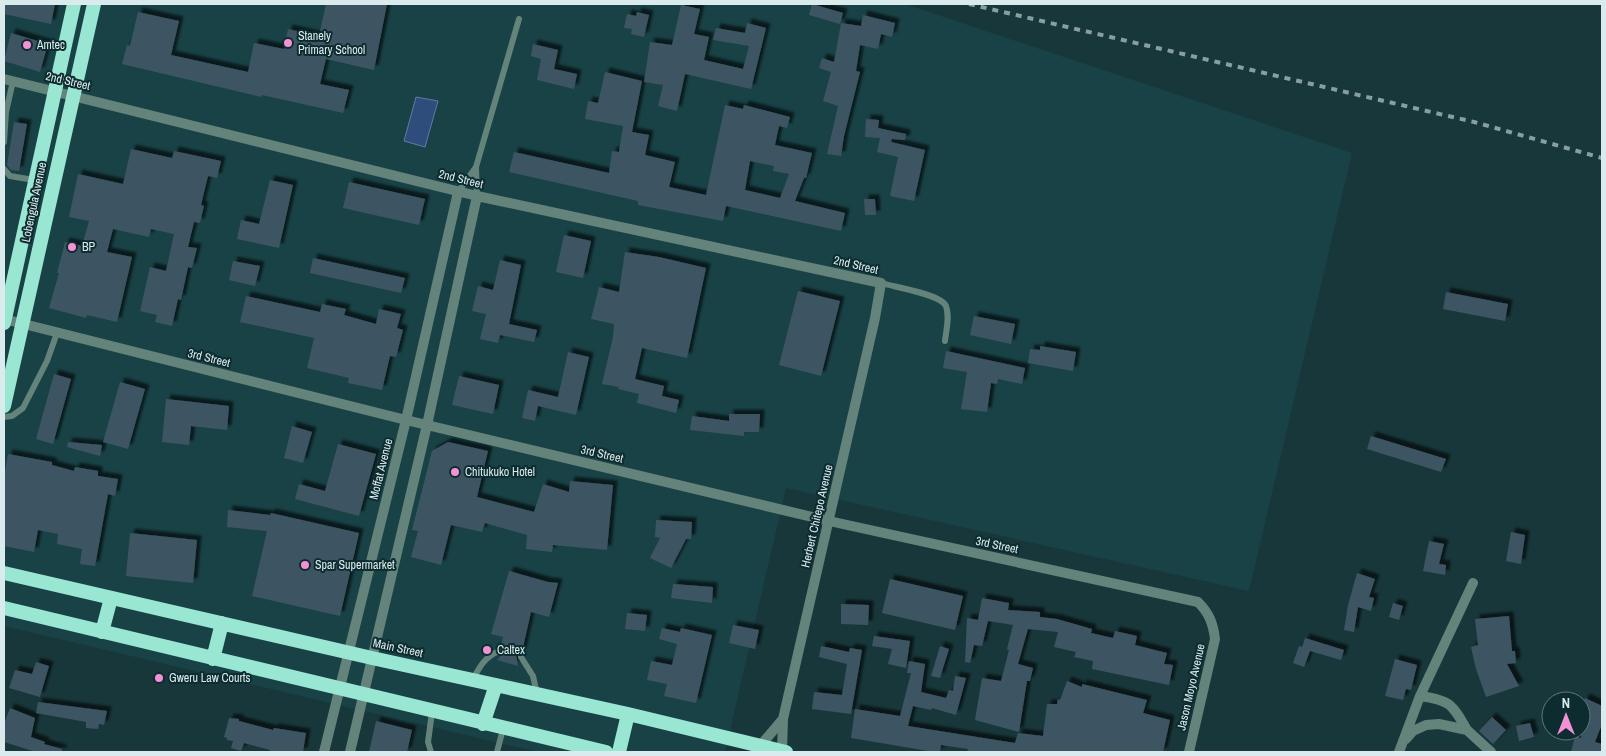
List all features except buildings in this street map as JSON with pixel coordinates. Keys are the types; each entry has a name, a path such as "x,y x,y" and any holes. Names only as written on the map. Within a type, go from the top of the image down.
{"highway":[{"name":"Lobengula Avenue","path":"4,320 74,4"},
{"name":"Lobengula Avenue","path":"4,406 94,4"},
{"name":"Main Street","path":"4,573 372,658 628,714 759,749 783,752"},
{"path":"102,632 111,598"},
{"path":"4,608 598,751"},
{"path":"213,659 222,623"},
{"path":"484,724 496,685"},
{"path":"619,752 628,714"}],"street":[{"name":"2nd Street","path":"8,80 458,192 881,283 876,318"},
{"name":"Moffat Avenue","path":"324,752 338,689 406,420 458,192"},
{"path":"350,752 427,425 476,196"},
{"name":"Herbert Chitepo Avenue","path":"783,752 782,719 876,318"},
{"name":"3rd Street","path":"4,320 406,420 829,521 1198,602"},
{"path":"1400,748 1420,696 1473,583"},
{"name":"Jason Moyo Avenue","path":"1188,752 1215,638 1213,624 1207,611 1198,602"},
{"path":"1420,696 1437,698 1447,702 1455,709 1467,730 1491,752"},
{"name":"Herbert Chitepo Avenue","path":"759,749 782,719"},
{"path":"1400,748 1413,731 1426,725 1439,724 1467,730"}],"lane":[{"path":"476,196 476,167 520,19"},
{"path":"4,142 8,80"},
{"path":"458,192 476,167"},
{"path":"4,169 10,176 34,180"},
{"path":"881,283 937,297 942,301 946,305 948,319 945,341"},
{"path":"4,417 12,416 23,408 47,361 57,333"},
{"path":"473,680 481,663 490,655 499,651"},
{"path":"521,657 533,676 537,694"},
{"path":"432,712 428,742 432,752"},
{"path":"497,752 503,728"}],"shaded area":[{"path":"4,4 905,4 1352,153 1249,591 786,488 725,752 538,752 4,626"}],"water":[{"path":"416,97 438,101 425,147 404,141"}],"railway":[{"path":"969,4 1474,122 1602,158"}],"place":[{"name":"Stanely Primary School","path":"288,43"},
{"name":"Amtec","path":"27,45"},
{"name":"BP","path":"72,247"},
{"name":"Chitukuko Hotel","path":"455,472"},
{"name":"Spar Supermarket","path":"305,565"},
{"name":"Caltex","path":"487,650"},
{"name":"Gweru Law Courts","path":"159,678"}]}
